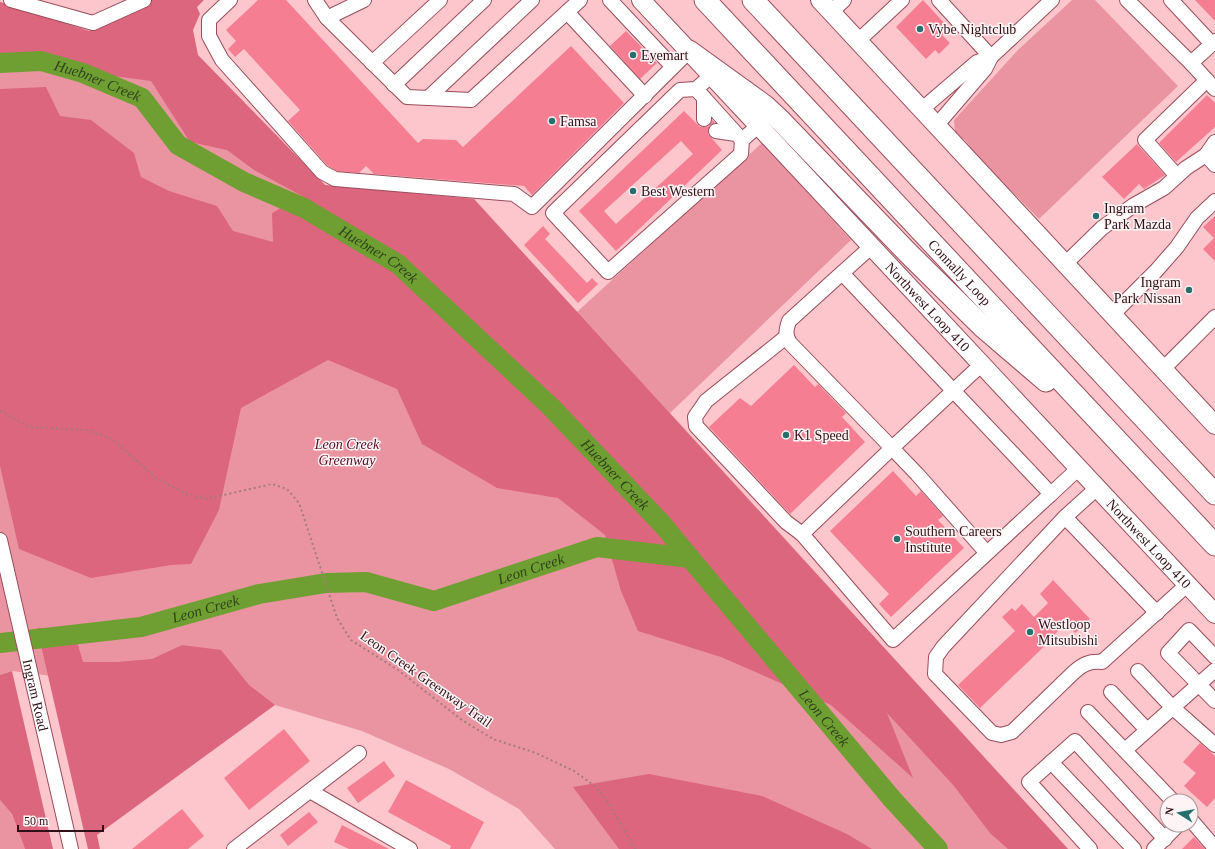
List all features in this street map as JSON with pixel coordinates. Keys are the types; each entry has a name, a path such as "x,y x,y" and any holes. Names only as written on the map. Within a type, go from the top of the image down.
{"highway":[{"name":"Connally Loop","path":"705,0 1215,545"},
{"path":"752,0 1215,494"},
{"path":"688,51 765,106 908,253 983,327 1126,450"}],"main road":[{"name":"Northwest Loop 410","path":"641,0 1215,614"},
{"path":"832,4 858,40 921,110 1163,369 1213,419"}],"street":[{"path":"11,0 93,23 144,0"},
{"path":"230,0 209,20 209,36 222,60 322,172 336,179 514,194 532,207 645,96 688,51"},
{"path":"316,0 327,18 407,97 471,100 580,0"},
{"path":"327,18 364,0"},
{"path":"372,63 440,0"},
{"path":"394,85 484,0"},
{"path":"428,98 532,0"},
{"path":"610,0 673,67"},
{"path":"858,40 902,0"},
{"path":"939,0 991,57"},
{"path":"936,126 985,69 991,57 1052,0"},
{"path":"1127,0 1191,63 1211,85 1145,140 1177,176"},
{"path":"1171,0 1213,42 1191,63"},
{"path":"567,12 645,96"},
{"path":"921,110 977,62 991,57"},
{"path":"704,119 700,93 711,76"},
{"path":"680,90 700,93 739,137 740,154 608,272 553,213 680,90"},
{"path":"716,131 739,137 758,126"},
{"path":"1065,264 1102,228 1134,205 1164,188 1177,176 1210,160 1215,142"},
{"path":"1112,315 1156,271 1177,247 1198,218 1215,201"},
{"path":"872,246 789,321 786,329 786,337 790,343 917,474 986,552"},
{"path":"842,273 1051,494"},
{"path":"1163,369 1215,317"},
{"path":"786,337 706,401 695,417 696,426 786,522 802,534 893,640 986,552 1079,468"},
{"path":"802,534 982,364"},
{"path":"1097,488 1065,517 943,647 936,657 935,674 992,733 1001,735 1012,732 1083,664 1091,661 1102,662 1188,584"},
{"path":"1065,517 1157,613"},
{"name":"Ingram Road","path":"0,540 71,849"},
{"path":"1215,657 1189,630 1168,654 1200,684 1215,701"},
{"path":"1125,750 1215,670"},
{"path":"1138,671 1172,707 1215,745"},
{"path":"1111,692 1147,730"},
{"path":"1088,712 1165,793"},
{"path":"1090,849 1029,782 1074,741 1165,839"},
{"path":"234,849 359,754"},
{"path":"1051,762 1134,849"},
{"path":"310,790 410,849"},
{"path":"1199,829 1215,848"},
{"path":"1154,849 1171,833"}],"path":[{"name":"Leon Creek Greenway Trail","path":"0,410 30,427 87,430 112,439 156,478 186,494 206,499 272,484 287,489 299,503 337,618 351,640 398,670 462,720 493,739 536,753 574,771 592,784 606,799 635,849"}],"green space":[{"path":"1072,0 1095,0 1178,86 1039,219 968,147 969,145 964,139 962,141 955,133 954,120 1018,50"},
{"name":"Leon Creek Greenway","path":"0,2 89,31 255,114 325,185 474,199 577,312 762,143 851,240 670,413 1068,849 555,849 519,809 449,769 362,731 275,705 12,671 0,675"},
{"path":"0,800 12,814 25,849 0,849"}],"shaded area":[{"path":"149,0 204,0 197,7 200,14 193,30 198,55 325,185 474,199 1068,849 1008,849 990,833 954,786 887,713 913,778 831,705 721,657 638,631 621,591 605,535 558,498 497,488 422,444 397,389 328,360 241,408 219,510 191,564 171,565 91,578 19,549 0,466 0,89 46,87 60,116 91,120 134,153 141,177 169,191 217,206 233,231 273,242 272,213 302,196 254,170 227,150 190,142 151,81 106,75 44,55 0,53 0,2 89,31"},
{"path":"37,628 73,628 83,662 117,662 152,659 182,645 221,650 249,685 275,705 97,835 100,849 88,849"},
{"path":"12,671 53,849 25,849 12,814 0,800 0,675"},
{"path":"649,774 762,796 847,834 872,849 619,849 573,787"}],"building":[{"path":"258,0 286,0 418,143 423,139 456,140 463,147 571,46 624,103 532,195 524,186 374,174 366,166 359,173 337,171 327,165 288,121 300,110 244,49 235,57 228,49 236,41 226,30"},
{"name":"Vybe Nightclub","path":"923,0 946,25 941,31 944,34 942,35 950,43 939,54 935,50 926,59 896,27"},
{"path":"1195,0 1215,0 1215,21"},
{"name":"Eyemart","path":"626,31 657,63 640,79 610,46"},
{"path":"1207,95 1215,103 1215,127 1176,162 1159,143"},
{"path":"684,111 700,127 708,127 712,120 715,123 709,126 708,134 722,150 616,251 579,211","holes":["681,141 693,154 616,224 604,211"]},
{"path":"1137,144 1165,175 1144,189 1139,184 1124,199 1102,177"},
{"path":"1215,216 1215,261 1203,249 1214,238 1203,227"},
{"path":"543,226 550,234 545,239 587,283 592,278 598,284 578,303 524,245"},
{"name":"K1 Speed","path":"794,365 815,387 818,384 846,413 842,417 865,442 790,514 709,427 740,398 751,406"},
{"name":"Southern Careers Institute","path":"893,471 916,496 921,491 943,516 938,520 964,548 891,617 879,604 889,594 830,531"},
{"path":"1053,580 1090,619 1075,633 1066,623 1052,637 1053,638 980,708 958,685 1015,631 1002,617 1012,608 1015,611 1022,604 1034,617 1048,603 1040,594"},
{"path":"284,729 310,761 249,810 224,778"},
{"path":"1200,743 1215,756 1215,798 1207,807 1199,800 1199,793 1192,793 1184,786 1196,773 1183,762"},
{"path":"384,761 395,776 358,803 347,788"},
{"path":"406,780 484,822 470,849 450,849 451,846 388,812"},
{"path":"182,809 204,836 188,849 132,849"},
{"path":"309,812 318,822 288,846 280,835"},
{"path":"342,825 389,849 349,849 334,842"},
{"path":"1194,837 1205,849 1182,849"}],"waterway":[{"name":"Huebner Creek","path":"0,63 41,61 83,73 142,98 178,145 244,182 304,208 398,264 551,407 663,525 690,558"},
{"name":"Leon Creek","path":"0,643 141,627 259,594 326,583 366,582 434,601 597,547 690,558 893,800 938,849"}],"place":[{"name":"Vybe Nightclub","path":"920,29"},
{"name":"Eyemart","path":"633,55"},
{"name":"Famsa","path":"552,121"},
{"name":"Best Western","path":"633,191"},
{"name":"Ingram Park Mazda","path":"1096,216"},
{"name":"Ingram Park Nissan","path":"1189,290"},
{"name":"K1 Speed","path":"786,435"},
{"name":"Southern Careers Institute","path":"897,539"},
{"name":"Westloop Mitsubishi","path":"1030,632"}]}
